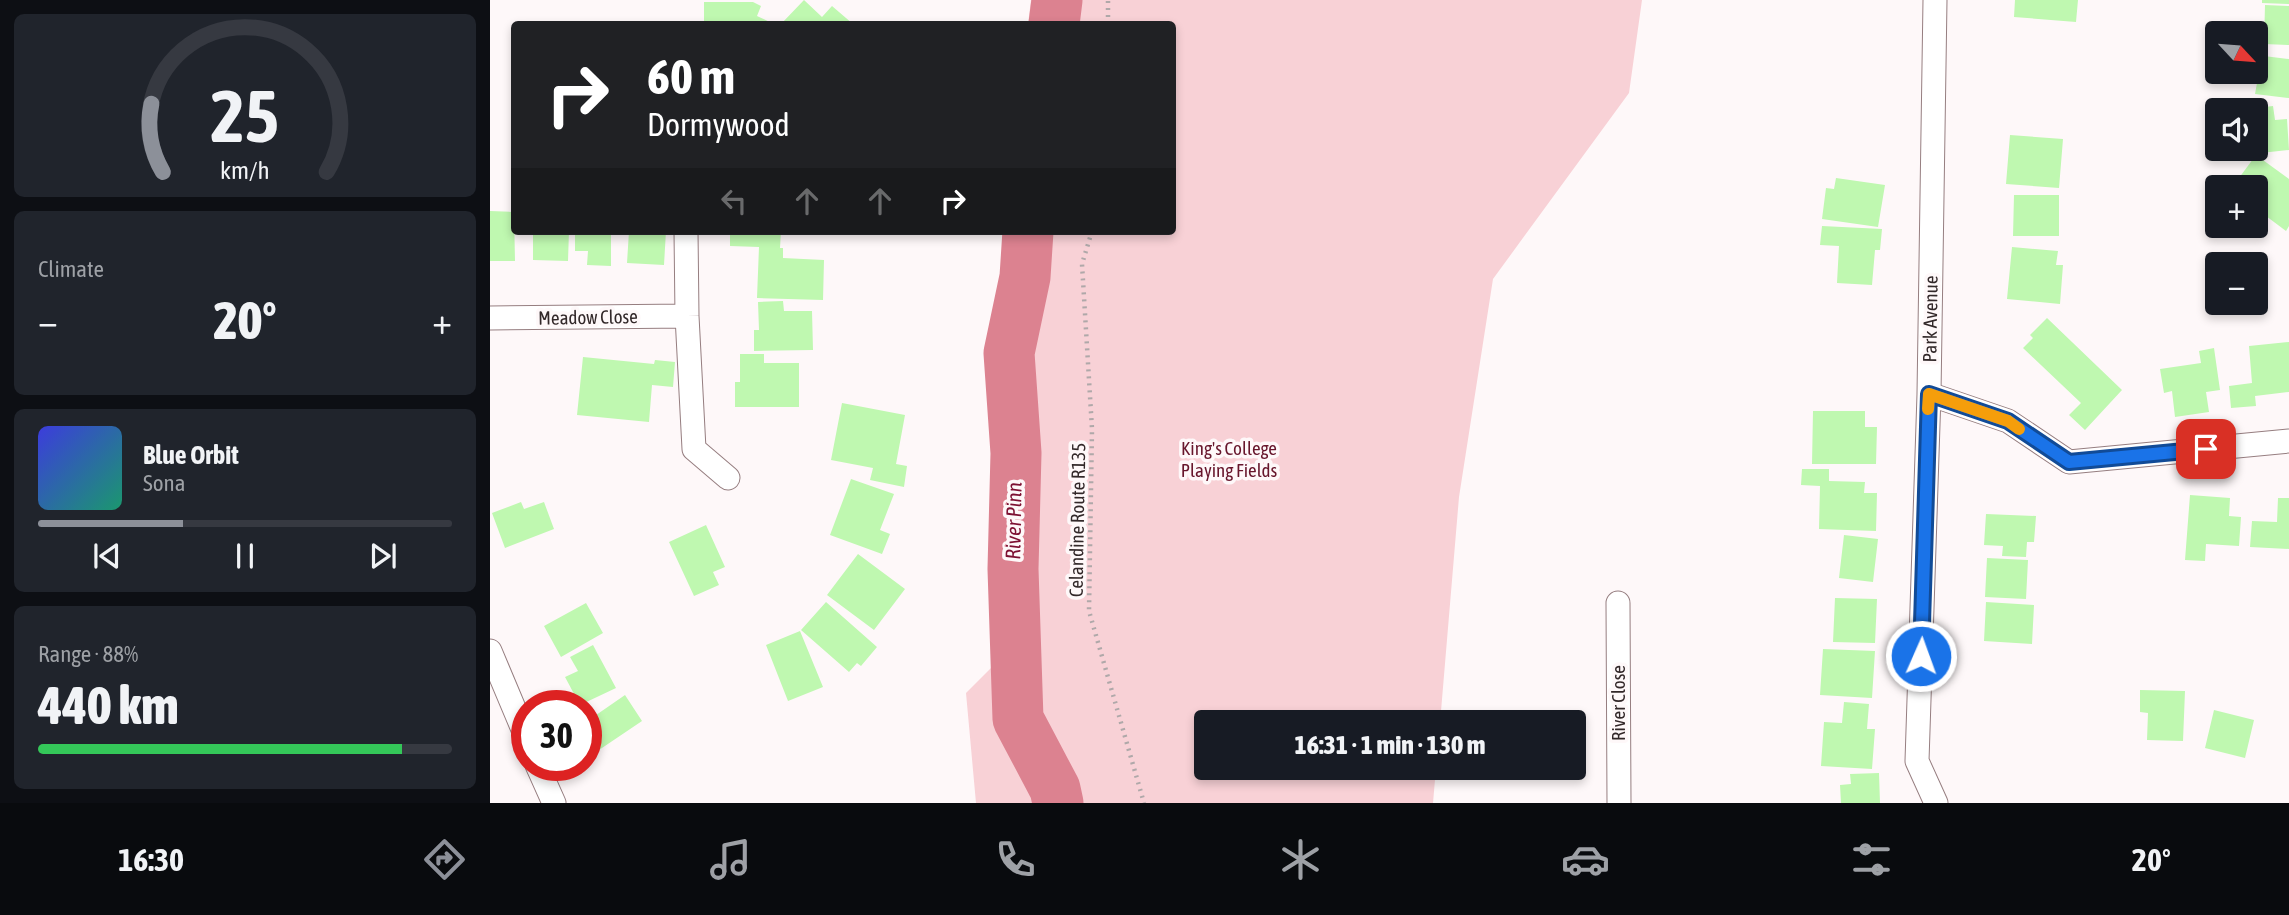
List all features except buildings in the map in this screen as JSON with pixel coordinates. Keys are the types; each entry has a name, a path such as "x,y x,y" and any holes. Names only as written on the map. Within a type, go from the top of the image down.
{"street":[{"name":"Park Avenue","path":"1935,0 1929,394 1917,761 1936,803"},
{"path":"686,235 694,449 728,478"},
{"name":"Meadow Close","path":"490,318 687,316"},
{"path":"1929,394 2008,421 2069,462 2289,441"},
{"name":"River Close","path":"1618,603 1619,803"},
{"path":"490,651 511,701"},
{"path":"544,781 554,803"}],"path":[{"path":"1108,0 1108,21"},
{"name":"Celandine Route R135","path":"1091,235 1082,264 1092,429 1089,611 1144,803"}],"green space":[{"name":"King's College Playing Fields","path":"1031,0 1642,0 1629,93 1493,279 1459,497 1441,710 1194,710 1194,780 1435,780 1433,803 976,803 966,693 995,664 994,361 1007,235 1176,235 1176,21 1028,21"}],"waterway":[{"name":"River Pinn","path":"1054,21 1057,0"},
{"name":"River Pinn","path":"1028,235 1025,277 1009,353 1016,453 1013,569 1018,719 1055,789 1058,803"}],"slow traffic":[{"path":"1928,409 1929,394 2008,421 2019,429"}],"route":[{"path":"1921,656 1929,394 2008,421 2069,462 2206,449"}]}
